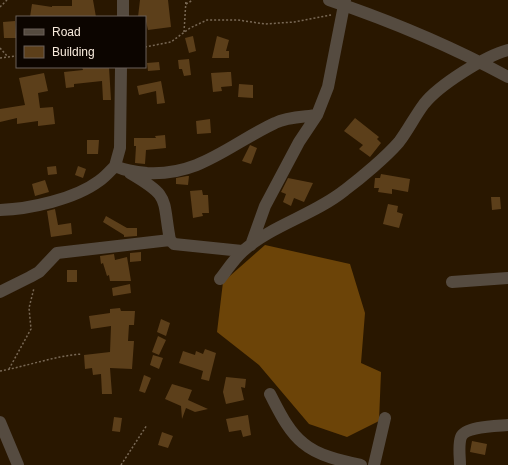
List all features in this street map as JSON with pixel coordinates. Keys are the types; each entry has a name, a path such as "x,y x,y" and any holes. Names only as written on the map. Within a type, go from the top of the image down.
{"street":[{"path":"123,0 123,16"},
{"path":"329,0 432,39 481,62 508,77"},
{"path":"247,248 265,206 276,185 299,142 317,115 328,87 345,7"},
{"path":"220,279 247,248 262,237 325,205 345,190 398,142 425,103 436,92 481,62 496,54 508,50"},
{"path":"0,210 33,207 77,192 99,182 115,166 120,148 122,68"},
{"path":"127,171 158,173 187,170 222,154 276,122 317,115"},
{"path":"115,166 127,171 156,189 162,195 170,240 174,244 180,246 247,248"},
{"path":"0,292 39,272 52,256 63,251 170,240"},
{"path":"452,282 508,278"},
{"path":"270,394 286,423 303,443 335,458 361,465"},
{"path":"374,465 385,418"},
{"path":"0,422 18,465"},
{"path":"460,465 460,447 464,432 475,428 508,425"}],"path":[{"path":"0,7 6,0"},
{"path":"184,32 186,0"},
{"path":"186,4 193,0"},
{"path":"146,47 171,42 201,22 219,19 271,24 345,7"},
{"path":"0,48 8,57"},
{"path":"0,58 16,56"},
{"path":"9,369 31,329 29,308 39,272"},
{"path":"0,371 60,356 82,354"},
{"path":"121,465 147,426"}],"shaded area":[{"path":"265,245 350,264 365,313 361,363 381,372 379,421 347,437 309,424 259,365 217,332 223,282"}],"building":[{"path":"72,0 93,0 96,16 30,16 32,4 52,7 72,6"},
{"path":"140,0 168,0 171,27 148,30 146,16 138,16"},
{"path":"15,21 16,38 4,38 3,22"},
{"path":"193,36 196,51 189,53 185,38"},
{"path":"217,36 229,40 226,51 229,51 229,58 212,58"},
{"path":"189,59 191,75 184,76 182,69 179,69 178,60"},
{"path":"159,62 160,70 148,71 147,63"},
{"path":"82,68 109,68 111,100 103,100 102,81 74,84 74,87 66,88 64,72 83,70"},
{"path":"231,72 232,86 221,87 222,91 213,92 211,73"},
{"path":"44,73 48,91 38,93 40,108 53,107 55,124 38,126 38,121 17,124 17,118 0,122 0,109 25,105 19,78"},
{"path":"161,81 165,103 157,104 156,91 139,95 137,86"},
{"path":"239,84 253,85 253,98 238,97"},
{"path":"355,118 379,137 377,139 381,143 370,157 359,149 363,145 344,131"},
{"path":"210,119 211,133 197,134 196,121"},
{"path":"165,135 166,148 146,150 145,164 135,163 136,146 134,146 134,138 156,138 155,136"},
{"path":"87,140 99,140 98,154 87,154"},
{"path":"250,145 257,148 251,164 242,161"},
{"path":"56,166 57,174 48,175 47,167"},
{"path":"78,166 86,169 83,178 75,175"},
{"path":"381,174 410,179 408,192 392,189 392,194 378,192 379,188 374,188 375,178 380,178"},
{"path":"189,176 188,185 176,184 176,178"},
{"path":"288,178 313,183 304,202 294,198 291,206 283,202 286,194 281,192"},
{"path":"45,180 49,192 35,196 32,184"},
{"path":"202,190 203,195 208,195 209,213 202,213 203,216 193,218 190,191"},
{"path":"491,197 500,197 501,209 492,210"},
{"path":"388,204 398,206 397,212 403,214 399,228 383,224"},
{"path":"55,209 58,225 71,223 72,234 51,237 47,211"},
{"path":"106,216 127,228 137,228 137,236 124,237 124,235 103,222"},
{"path":"141,252 141,261 130,262 130,253"},
{"path":"114,254 115,260 127,257 131,281 110,281 109,275 107,276 103,263 101,264 100,256"},
{"path":"67,270 77,270 77,282 67,282"},
{"path":"130,284 131,293 113,296 112,288"},
{"path":"120,308 121,311 135,311 134,325 129,325 128,341 134,341 132,369 110,368 112,394 102,394 101,374 93,375 92,368 85,369 84,355 110,352 111,326 91,329 89,316 110,313 110,309"},
{"path":"161,319 170,323 166,336 157,332"},
{"path":"158,336 166,340 159,355 152,352"},
{"path":"205,349 216,353 209,381 201,379 203,371 179,363 183,351 195,355 196,351 203,354"},
{"path":"153,355 163,358 159,369 150,365"},
{"path":"144,375 151,378 145,393 139,391"},
{"path":"226,377 246,379 245,388 241,387 244,400 226,404 223,392"},
{"path":"172,384 192,390 188,400 208,409 195,412 186,408 182,419 181,406 165,399"},
{"path":"248,415 251,435 243,437 241,430 229,432 226,419"},
{"path":"114,417 122,418 120,432 112,431"},
{"path":"162,432 173,436 168,448 158,445"},
{"path":"472,441 487,444 485,455 470,452"}]}
